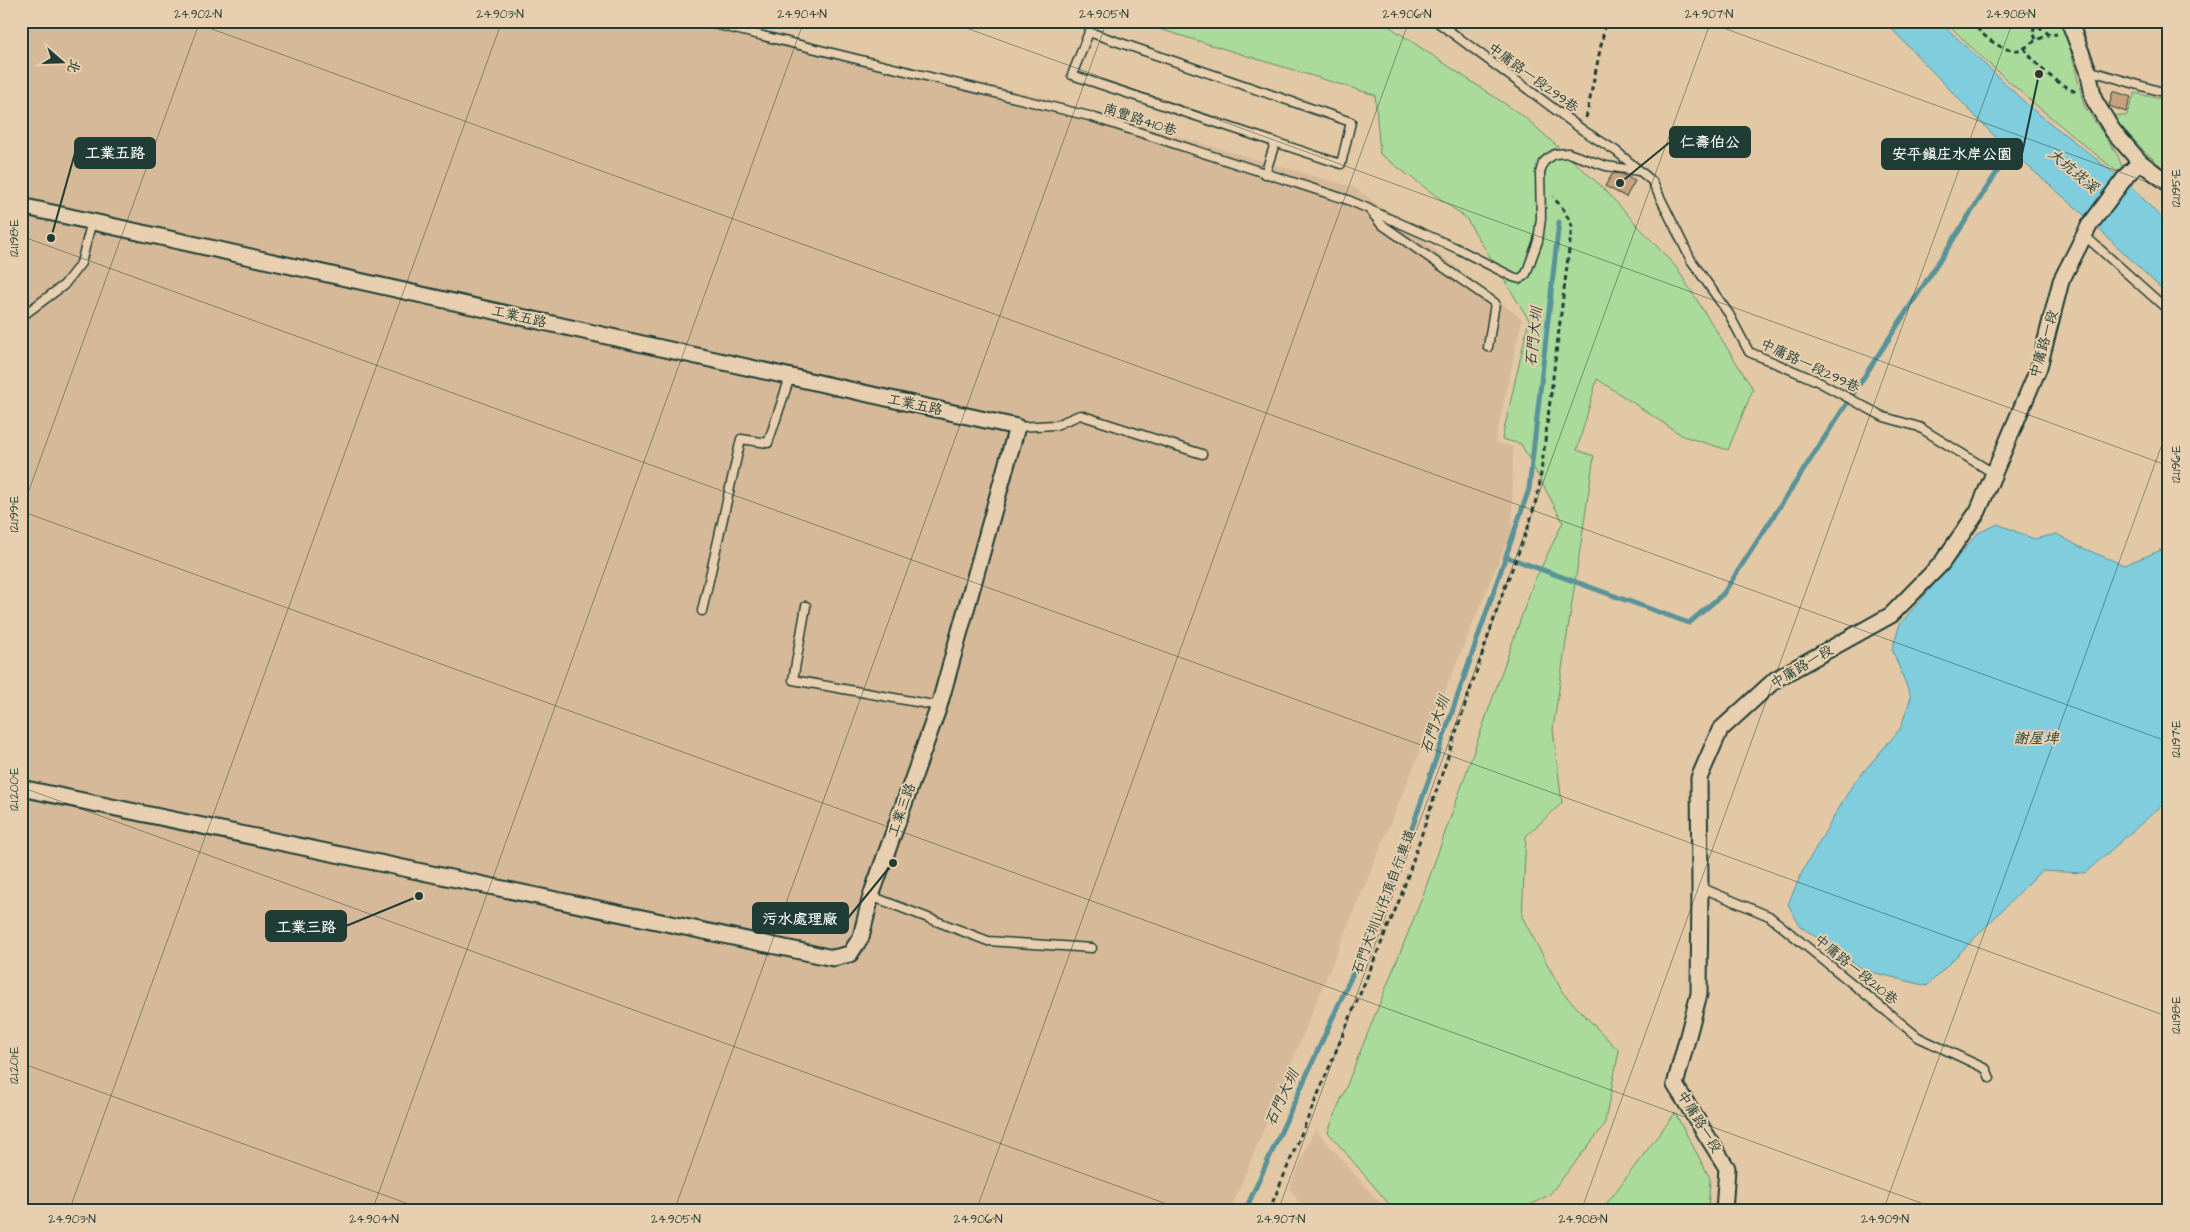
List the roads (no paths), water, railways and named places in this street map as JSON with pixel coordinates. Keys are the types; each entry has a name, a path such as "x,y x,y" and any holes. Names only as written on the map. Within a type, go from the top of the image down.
{"street":[{"path":"2071,28 2088,70 2094,100 2113,131 2140,162 2169,184"},
{"name":"中庸路一段","path":"1724,1211 1728,1168 1675,1085 1699,994 1699,778 1720,730 1776,679 1891,615 1941,564 1978,511 2039,367 2061,281 2086,230 2127,175 2140,162"},
{"name":"工業五路","path":"21,206 1017,427"},
{"name":"工業三路","path":"21,788 833,958 850,954 861,937 871,896 939,706 1017,427"}],"lane":[{"name":"南豐路410巷","path":"702,21 1089,116 1348,200 1369,209 1381,224 1495,302 1488,347"},
{"name":"中庸路一段299巷","path":"1436,21 1584,131 1616,152 1652,181 1691,260 1729,314 1749,352 1815,380 1884,417 1919,427 1994,473"},
{"path":"1089,32 1351,122 1341,164 1275,143 1072,75 1089,32"},
{"path":"2088,70 2169,94"},
{"path":"1265,174 1275,143"},
{"path":"1369,209 1397,220 1513,278 1520,279 1526,274 1538,241 1541,218 1540,173 1543,163 1555,154 1568,153 1606,166 1641,171"},
{"path":"21,317 64,286 81,262 92,221"},
{"path":"2086,230 2169,310"},
{"path":"702,611 741,439 768,442 790,377"},
{"path":"1017,427 1056,425 1080,415 1202,454"},
{"path":"806,606 793,680 939,706"},
{"name":"中庸路一段210巷","path":"1700,887 1769,916 1918,1036 1986,1069 1990,1078"},
{"path":"871,896 988,941 1092,948"}],"water":[{"name":"大坑崁溪","path":"1884,21 1939,21 2031,108 2132,187 2169,226 2169,296 2082,213 2001,143"},
{"name":"謝屋埤","path":"1998,524 2034,539 2057,534 2080,547 2124,565 2169,547 2169,799 2085,873 2041,871 1927,986 1864,970 1800,926 1788,904 1804,868 1853,784 1900,729 1911,697 1892,649 1900,624 1978,533"}],"waterway":[{"path":"1507,557 1689,623 1723,594 2014,146"},
{"name":"石門大圳","path":"1245,1211 1391,889 1529,489 1559,222"}],"place":[{"name":"安平鎮庄水岸公園","path":"2039,74"},
{"name":"仁壽伯公","path":"1620,183"},
{"name":"工業五路","path":"51,238"},
{"name":"污水處理廠","path":"893,863"},
{"name":"工業三路","path":"419,896"}]}
